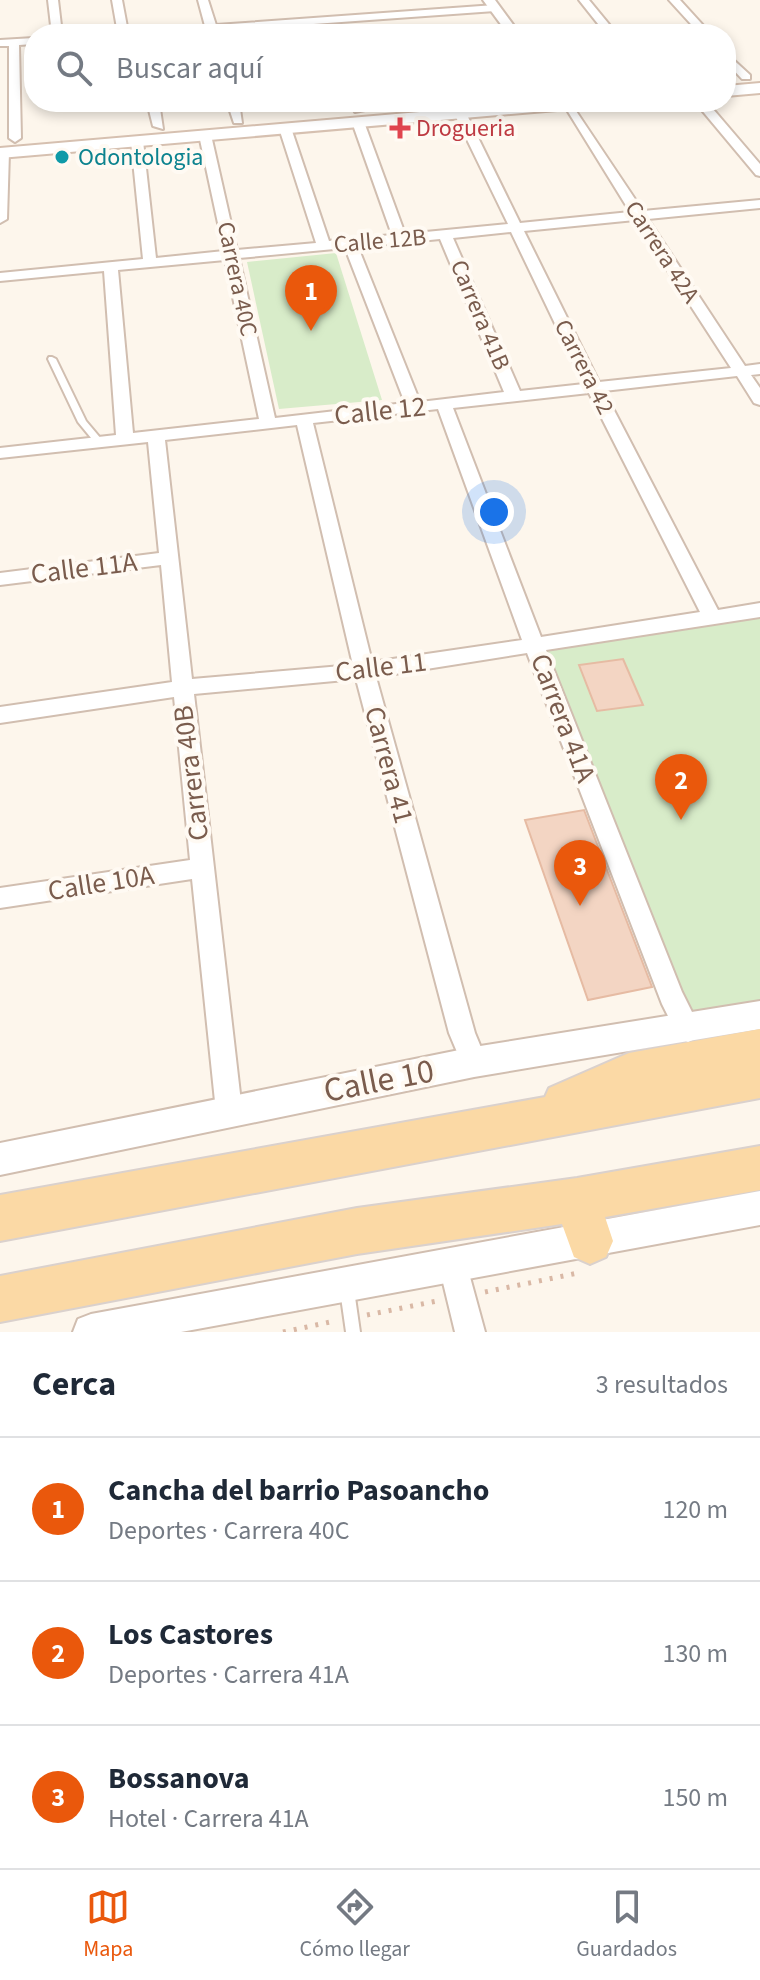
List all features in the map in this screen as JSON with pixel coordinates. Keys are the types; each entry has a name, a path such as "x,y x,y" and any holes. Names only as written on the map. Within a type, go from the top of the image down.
{"main road":[{"path":"736,87 755,80"},
{"path":"4,146 159,126 344,112"},
{"path":"4,146 137,141 285,128 353,112"},
{"path":"519,1122 629,1073 760,1048"},
{"path":"0,1218 760,1078"},
{"path":"0,1299 357,1231 583,1238 760,1168"}],"street":[{"path":"53,0 56,24"},
{"path":"117,0 121,24"},
{"path":"203,0 210,24"},
{"path":"584,0 604,24"},
{"path":"674,0 697,24"},
{"path":"285,24 414,19 492,4 507,24"},
{"path":"326,20 327,24"},
{"path":"0,219 14,42"},
{"path":"0,43 24,42"},
{"path":"736,64 755,80"},
{"path":"156,112 159,126"},
{"path":"236,112 238,120"},
{"path":"357,112 400,239"},
{"name":"Carrera 42","path":"460,112 514,228 713,618"},
{"name":"Carrera 42A","path":"571,112 760,400"},
{"path":"709,112 760,172"},
{"path":"285,128 324,246"},
{"name":"Carrera 40C","path":"205,135 268,423"},
{"path":"137,141 150,263"},
{"path":"738,146 760,144"},
{"name":"Calle 12B","path":"0,277 760,204"},
{"name":"Carrera 41B","path":"445,234 514,396"},
{"path":"350,243 414,407"},
{"path":"111,267 125,439"},
{"name":"Calle 12","path":"0,453 760,369"},
{"name":"Carrera 41A","path":"444,404 534,645 671,996 688,1030"},
{"name":"Carrera 41","path":"304,419 364,671 462,1033 474,1062"},
{"name":"Carrera 40B","path":"156,436 229,1111"},
{"name":"Calle 11A","path":"0,579 168,558"},
{"name":"Calle 11","path":"0,715 182,688 364,671 760,610"},
{"name":"Calle 10A","path":"0,898 202,868"},
{"name":"Calle 10","path":"0,1159 474,1062 688,1030 760,1015"},
{"path":"91,1332 128,1328 346,1281 457,1281 583,1238 760,1208"},
{"path":"457,1281 470,1332"}],"lane":[{"path":"52,359 82,422 99,442"},
{"path":"346,1281 352,1325"}],"path":[{"path":"283,1332 352,1325 457,1281 583,1238"}],"green space":[{"path":"336,253 382,400 279,409 247,262"},
{"path":"760,610 760,1015 688,1030 534,645"}],"building":[{"path":"623,659 643,705 597,711 579,665"},
{"path":"584,810 652,987 588,1000 525,820"}],"place":[{"name":"Drogueria","path":"400,128"},
{"name":"Odontologia","path":"62,157"},
{"name":"Cancha del barrio Pasoancho","path":"311,331"},
{"name":"Los Castores","path":"681,820"},
{"name":"Bossanova","path":"580,906"}]}
